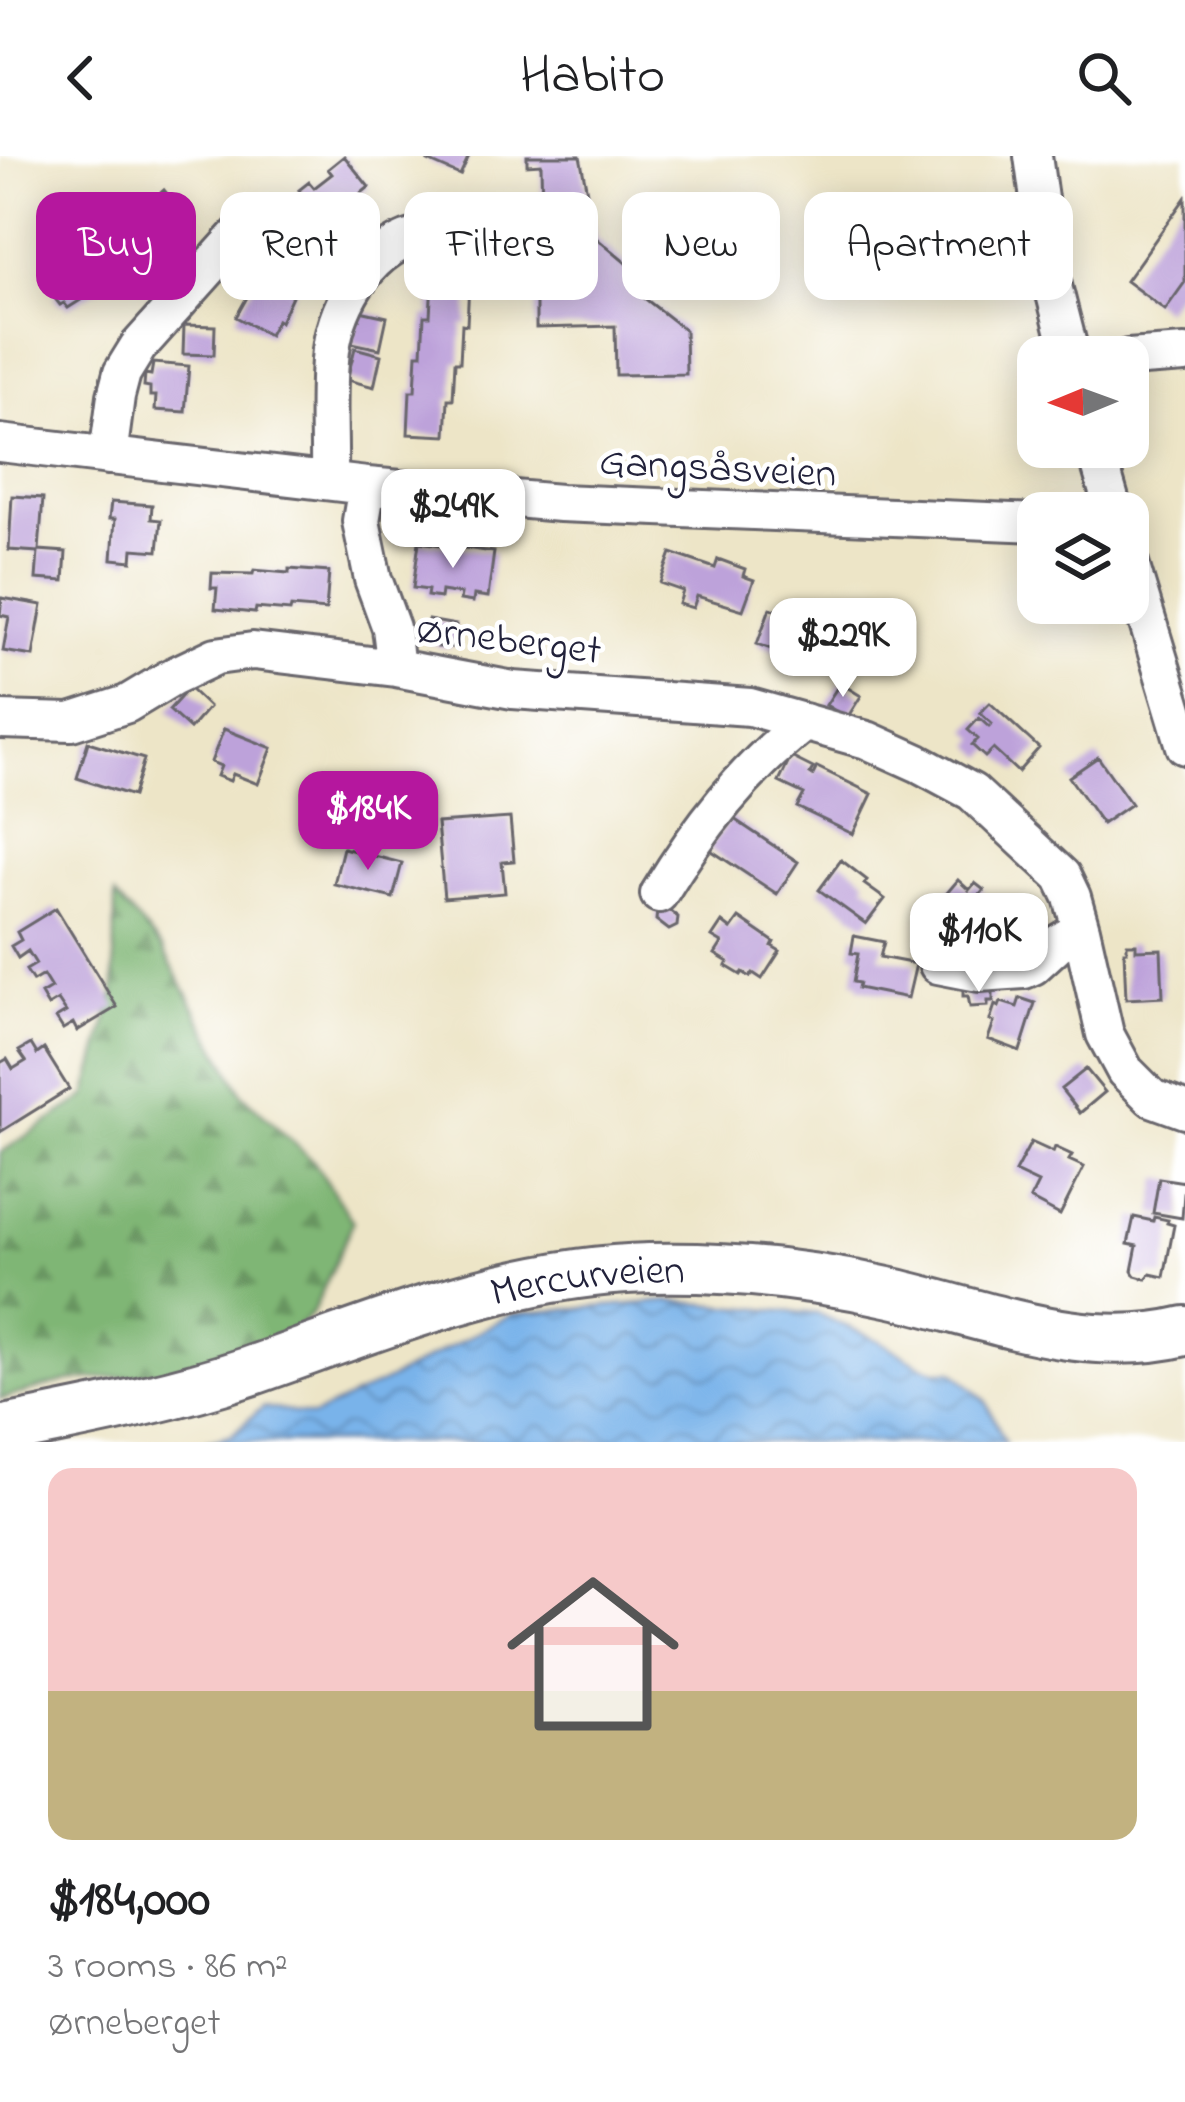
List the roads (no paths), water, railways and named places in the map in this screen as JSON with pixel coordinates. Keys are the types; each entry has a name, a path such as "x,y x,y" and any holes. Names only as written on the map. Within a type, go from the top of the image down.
{"main road":[{"name":"Mercurveien","path":"0,1432 184,1391 491,1292 645,1268 751,1272 831,1282 1078,1337 1138,1339 1185,1330"}],"street":[{"path":"1034,156 1049,270 1066,336"},
{"path":"329,481 331,351 338,316 376,260 404,241"},
{"path":"108,456 122,373 138,347 220,256"},
{"path":"1149,357 1185,354"},
{"name":"Gangsåsveien","path":"0,443 560,503 1017,522"},
{"path":"368,486 362,521 391,628 396,668"},
{"path":"1149,604 1172,655 1185,746"},
{"name":"Ørneberget","path":"0,721 71,722 127,704 216,656 254,651 396,668 513,690 750,706 867,740 972,792 1062,876 1081,929 1105,1034 1124,1071 1152,1098 1185,1110"},
{"path":"659,894 741,778 805,722"},
{"path":"938,965 979,973 1024,970 1081,929"}],"water":[{"path":"670,1301 818,1314 920,1365 953,1371 985,1400 1005,1442 204,1442 231,1435 263,1407 313,1416 512,1314"}]}
